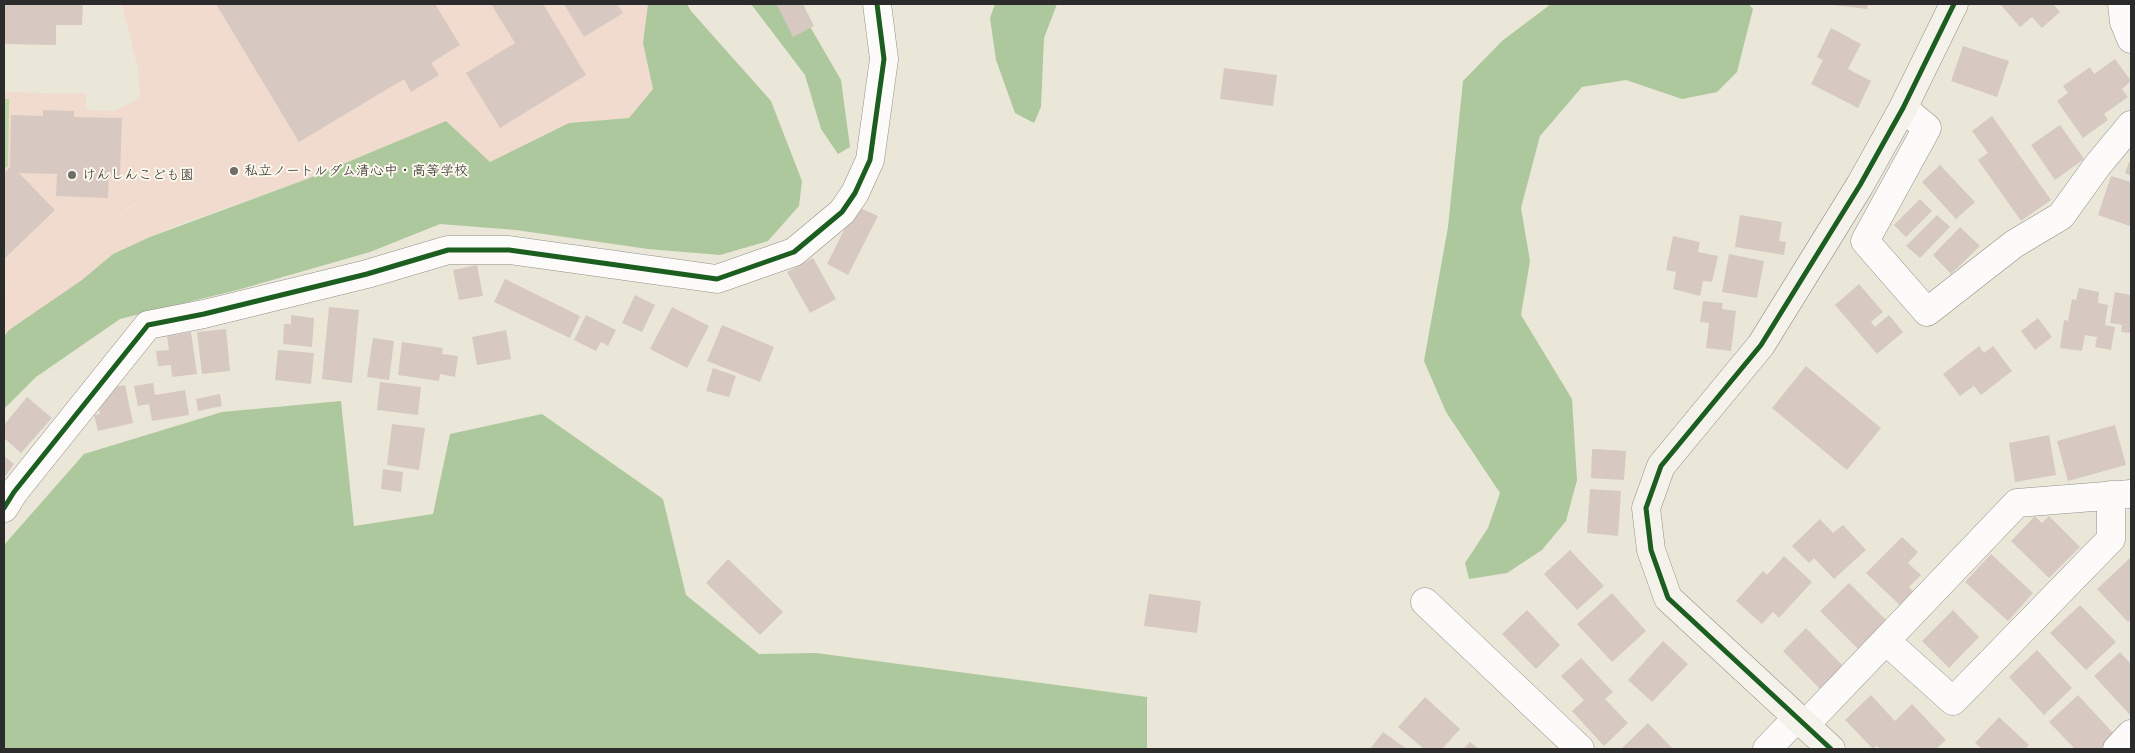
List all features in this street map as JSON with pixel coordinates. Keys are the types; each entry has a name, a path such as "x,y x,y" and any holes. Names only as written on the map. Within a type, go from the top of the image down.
{"street":[{"path":"4,508 14,492 148,325 204,314 367,274 448,250 509,250 717,279 794,252 842,212 855,193 870,160 884,59 877,4"},
{"path":"1831,749 1668,598 1651,550 1646,508 1661,466 1761,345 1860,185 1903,108 1954,4"},
{"path":"2122,4 2124,22 2131,40"},
{"path":"1903,108 1927,128 1865,241 1927,312 2014,244 2061,216 2097,166 2131,125"},
{"path":"1767,749 1801,722 1886,641 2017,503 2121,494 2112,539 1953,701 1886,641"},
{"path":"1425,602 1580,749"},
{"path":"2117,749 2131,734"}],"shaded area":[{"name":"私立ノートルダム清心中・高等学校","path":"122,4 648,4 643,43 653,89 629,118 569,123 490,162 307,179 178,225 113,254 83,280 9,330 4,336 4,92 86,94 86,110 115,111 140,97 138,69","holes":["141,164 139,202 60,253 139,201"]}],"green space":[{"path":"648,4 687,4 691,11 771,101 802,181 799,206 768,241 720,255 648,249 516,230 440,224 370,252 241,289 120,319 36,377 4,409 4,336 9,330 82,280 113,254 150,237 307,179 446,121 490,162 569,123 629,118 653,89 643,43"},
{"path":"751,4 797,4 841,80 850,147 838,154 821,129 805,75"},
{"path":"995,4 1057,4 1044,38 1041,107 1034,123 1015,113 996,60 990,18"},
{"path":"1551,4 1749,4 1753,9 1737,72 1717,92 1682,99 1626,80 1582,87 1540,136 1521,208 1530,261 1521,315 1572,399 1577,480 1566,521 1542,550 1507,573 1469,579 1465,563 1488,528 1500,493 1446,412 1424,361 1448,227 1463,81 1502,41"},
{"path":"4,99 9,99 8,166 4,170"},
{"path":"341,401 354,526 433,514 450,434 542,414 663,499 686,595 759,654 816,653 1147,697 1147,749 4,749 4,545 84,454 222,412"}],"building":[{"path":"4,4 83,4 82,25 56,25 56,45 4,44"},
{"path":"216,4 435,4 460,45 431,63 439,75 411,92 404,79 299,142"},
{"path":"491,4 543,4 586,75 500,128 466,73 515,43"},
{"path":"564,4 617,4 623,13 584,37"},
{"path":"803,4 814,26 793,37 777,5"},
{"path":"1824,4 1868,4 1867,9"},
{"path":"2000,4 2053,4 2060,12 2042,28 2032,17 2020,27"},
{"path":"1831,28 1861,44 1848,69 1871,81 1858,108 1811,84 1823,60 1817,57"},
{"path":"1963,46 2009,61 1997,97 1951,81"},
{"path":"2115,59 2131,81 2122,89 2128,97 2104,114 2108,120 2083,138 2057,101 2068,93 2063,86 2090,67 2094,74"},
{"path":"1224,68 1277,75 1273,106 1220,99"},
{"path":"43,110 74,111 74,117 122,118 120,176 109,175 108,198 56,196 57,174 19,173 55,210 4,259 4,173 10,167 11,115 43,116"},
{"path":"1992,116 2051,200 2021,221 1978,160 1988,153 1972,131"},
{"path":"2060,125 2084,159 2055,180 2031,145"},
{"path":"2129,162 2131,163 2131,176 2125,173"},
{"path":"1940,165 1975,202 1956,219 1922,182"},
{"path":"2111,176 2131,182 2130,226 2098,215"},
{"path":"1920,199 1932,211 1906,237 1894,225"},
{"path":"856,206 878,216 848,275 827,264"},
{"path":"1740,215 1782,222 1779,241 1786,242 1784,255 1735,247"},
{"path":"1937,215 1950,227 1920,258 1906,246"},
{"path":"1960,227 1980,246 1951,274 1933,255"},
{"path":"1673,236 1700,242 1698,252 1718,256 1712,282 1703,281 1700,296 1673,289 1676,272 1666,270"},
{"path":"1729,254 1764,261 1757,298 1722,292"},
{"path":"813,258 836,299 810,313 787,272"},
{"path":"477,265 483,296 459,300 453,270"},
{"path":"505,279 580,316 570,338 494,302"},
{"path":"1859,284 1883,312 1871,322 1875,327 1889,315 1903,332 1877,354 1835,305"},
{"path":"2079,288 2099,292 2098,303 2108,305 2105,325 2115,327 2111,350 2095,347 2097,337 2085,335 2082,351 2060,348 2064,320 2068,321 2072,299 2076,300"},
{"path":"2115,292 2131,295 2131,333 2121,332 2122,325 2110,323"},
{"path":"635,295 655,305 642,332 622,323"},
{"path":"1703,301 1723,303 1722,309 1736,311 1731,351 1706,348 1709,323 1700,322"},
{"path":"329,307 359,310 352,383 322,379"},
{"path":"672,307 709,326 687,368 650,349"},
{"path":"291,315 314,318 312,347 283,344 284,324 291,324"},
{"path":"586,315 616,330 608,346 601,342 596,351 574,340"},
{"path":"2038,318 2052,337 2035,350 2021,331"},
{"path":"722,325 774,347 760,382 707,361"},
{"path":"226,329 230,371 202,374 197,332"},
{"path":"506,330 511,359 477,365 472,337"},
{"path":"191,332 197,374 172,377 171,365 158,366 156,351 169,350 167,336"},
{"path":"373,338 394,341 389,380 367,377"},
{"path":"402,342 443,348 442,354 458,356 455,377 440,374 439,381 398,375"},
{"path":"1979,346 1984,353 1993,346 2012,371 1981,395 1974,386 1960,396 1943,374"},
{"path":"278,350 314,353 311,384 275,380"},
{"path":"1806,366 1881,428 1847,470 1772,408"},
{"path":"713,368 736,376 729,397 706,391"},
{"path":"380,382 421,387 418,415 377,410"},
{"path":"153,383 155,395 185,390 189,415 152,421 149,404 138,406 134,386"},
{"path":"125,385 133,423 98,431 94,415 100,414 96,400 104,389"},
{"path":"220,394 222,406 198,411 196,399"},
{"path":"27,397 52,418 21,453 4,438 4,425"},
{"path":"392,424 425,428 419,470 387,465"},
{"path":"2115,425 2126,465 2068,481 2057,441"},
{"path":"2049,435 2056,475 2015,482 2009,443"},
{"path":"1592,449 1626,451 1624,480 1591,478"},
{"path":"4,456 14,464 4,478"},
{"path":"383,469 403,472 401,492 381,489"},
{"path":"1590,489 1621,491 1618,536 1587,533"},
{"path":"2035,516 2042,523 2049,516 2080,547 2049,578 2011,541"},
{"path":"1820,519 1833,533 1843,525 1866,550 1834,579 1814,558 1809,563 1792,546"},
{"path":"1902,537 1918,552 1908,563 1921,575 1909,587 1917,595 1904,609 1866,573"},
{"path":"1570,550 1604,586 1577,610 1544,574"},
{"path":"1991,554 2033,593 2008,621 1965,582"},
{"path":"1784,556 1812,582 1779,618 1773,612 1762,624 1736,601 1763,571 1767,575"},
{"path":"2130,558 2131,619 2128,622 2097,589"},
{"path":"728,559 783,612 760,635 706,583"},
{"path":"1849,583 1888,622 1860,651 1820,611"},
{"path":"1612,593 1646,631 1612,662 1577,624"},
{"path":"1149,594 1201,601 1197,633 1144,626"},
{"path":"2080,605 2116,642 2086,670 2050,633"},
{"path":"1527,610 1560,645 1536,669 1502,634"},
{"path":"1953,610 1979,637 1949,668 1922,641"},
{"path":"1806,628 1846,669 1823,692 1783,651"},
{"path":"1663,641 1688,664 1652,702 1628,680"},
{"path":"2037,650 2072,688 2044,715 2009,677"},
{"path":"2120,652 2131,664 2131,716 2094,676"},
{"path":"1581,658 1613,692 1605,699 1628,723 1604,746 1572,711 1584,700 1561,676"},
{"path":"1871,695 1895,721 1912,704 1946,740 1936,749 1880,749 1877,746 1873,749 1845,720"},
{"path":"2078,695 2115,735 2100,749 2075,749 2049,722"},
{"path":"1425,697 1460,729 1442,749 1424,749 1398,727"},
{"path":"1999,717 2029,745 2025,749 1982,749 1975,743"},
{"path":"1648,723 1673,749 1621,749"},
{"path":"1383,732 1407,749 1370,749"},
{"path":"1470,742 1479,749 1463,749"}],"cycle path":[{"path":"4,508 14,492 148,325 204,314 367,274 448,250 509,250 717,279 794,252 842,212 855,193 870,160 884,59 877,4"},
{"path":"1831,749 1668,598 1651,550 1646,508 1661,466 1761,345 1860,185 1903,108 1954,4"}],"place":[{"name":"私立ノートルダム清心中・高等学校","path":"234,171"},
{"name":"けんしんこども園","path":"72,175"}]}
